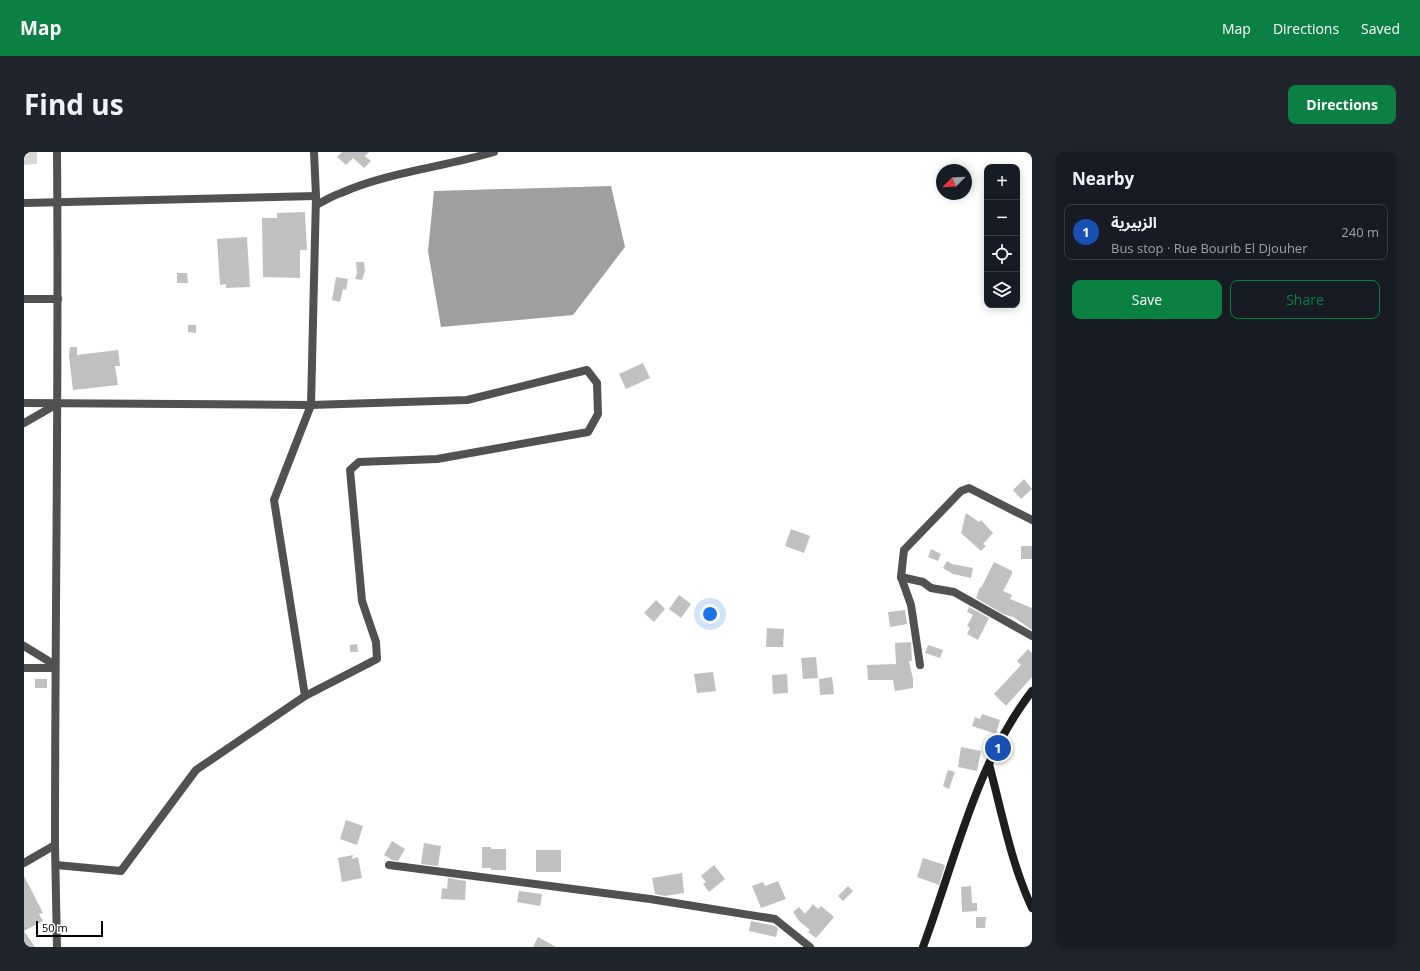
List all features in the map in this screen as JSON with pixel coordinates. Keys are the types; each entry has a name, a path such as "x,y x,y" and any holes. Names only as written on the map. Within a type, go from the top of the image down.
{"main road":[{"path":"923,947 965,822 989,764 1020,706 1032,691"},
{"path":"989,764 1013,857 1021,882 1032,908"}],"street":[{"path":"56,152 58,299 55,666 57,947"},
{"path":"305,696 274,500 311,405 316,205 314,152"},
{"path":"316,205 341,192 358,186 393,176 494,152"},
{"path":"24,203 316,196"},
{"path":"24,299 58,299"},
{"path":"24,403 311,405 466,400 587,370 597,383 598,414 588,432 437,459 359,462 350,470 362,601 376,642 377,660 305,696 196,770 121,870 56,865"},
{"path":"24,423 57,404"},
{"path":"920,665 911,605 901,576 904,550 961,491 969,488 1032,520"},
{"path":"901,576 923,582 931,588 954,592 1032,636"},
{"path":"24,646 55,666"},
{"path":"24,668 55,666"},
{"path":"24,863 56,845"},
{"path":"389,865 650,899 775,918 810,947"}],"shaded area":[{"path":"24,152 37,152 37,164 24,165"},
{"path":"611,186 625,247 573,315 441,327 428,251 434,191"}],"building":[{"path":"342,152 369,152 365,156 371,161 364,168 353,158 346,165 337,157"},
{"path":"305,212 307,250 300,250 300,278 263,277 262,218 277,218 277,213"},
{"path":"247,237 250,287 226,288 226,284 220,285 217,239"},
{"path":"356,262 364,262 365,271 362,280 355,279 357,273"},
{"path":"177,273 187,273 188,283 177,283"},
{"path":"336,277 348,279 346,290 343,289 340,302 332,300"},
{"path":"188,325 196,325 196,333 188,332"},
{"path":"70,347 77,347 77,355 118,350 120,366 115,366 118,385 73,390 69,356"},
{"path":"643,363 650,378 626,389 619,374"},
{"path":"1024,479 1032,489 1021,499 1013,490"},
{"path":"966,513 979,522 981,520 993,533 983,544 986,546 981,551 961,533"},
{"path":"791,529 810,536 804,553 785,546"},
{"path":"1021,546 1032,546 1032,559 1021,559"},
{"path":"931,549 941,554 938,561 928,557"},
{"path":"947,561 952,564 973,568 971,578 953,574 943,568"},
{"path":"994,562 1012,571 1012,574 1003,591 1012,595 1010,599 1032,608 1032,630 1012,616 1003,614 976,598 980,587 981,588"},
{"path":"679,595 691,604 681,618 669,609"},
{"path":"656,600 665,609 654,622 644,613"},
{"path":"969,607 989,618 978,640 967,634 970,628 967,626 973,615 967,612"},
{"path":"905,610 907,624 890,627 888,612"},
{"path":"767,628 784,629 783,647 766,647"},
{"path":"911,642 912,661 909,661 913,679 913,688 895,691 893,680 868,680 867,665 896,664 895,643"},
{"path":"357,644 358,652 350,652 350,645"},
{"path":"928,645 943,650 940,658 925,653"},
{"path":"1028,649 1032,653 1032,677 1006,706 994,694 1021,665 1017,661"},
{"path":"816,657 818,678 803,679 801,658"},
{"path":"713,672 716,691 697,693 694,674"},
{"path":"787,674 788,693 773,694 772,675"},
{"path":"832,677 834,694 820,695 819,679"},
{"path":"35,679 47,679 47,688 35,688"},
{"path":"982,714 1000,720 996,734 972,726 975,717 980,719"},
{"path":"961,747 981,751 977,771 958,767"},
{"path":"948,770 955,772 949,789 943,786"},
{"path":"346,820 363,826 357,845 340,839"},
{"path":"392,841 405,849 398,861 392,860 384,855"},
{"path":"424,843 441,846 438,866 421,864"},
{"path":"482,847 491,847 491,849 506,849 506,870 491,870 491,868 482,868"},
{"path":"536,850 561,850 561,872 536,872"},
{"path":"353,855 352,859 358,857 362,878 342,882 338,858"},
{"path":"923,858 945,865 939,885 917,877"},
{"path":"714,865 725,879 709,892 703,884 706,882 701,876"},
{"path":"682,873 684,893 665,896 655,894 652,878"},
{"path":"24,876 43,913 39,914 43,921 24,931"},
{"path":"448,878 466,881 465,900 441,899 442,888 447,889"},
{"path":"778,881 786,899 761,908 752,886 763,882 765,886"},
{"path":"848,886 853,891 843,901 838,896"},
{"path":"971,886 972,903 977,903 977,911 962,912 961,887"},
{"path":"519,891 542,894 540,906 517,902"},
{"path":"813,904 818,909 821,906 834,917 816,938 808,932 810,930 799,921 793,912 799,907 805,914"},
{"path":"976,917 986,917 985,928 976,928"},
{"path":"751,921 775,926 778,928 776,937 749,931"},
{"path":"24,931 35,947 24,947"},
{"path":"538,937 556,947 533,947"}],"place":[{"name":"الزبيرية","path":"998,748"}]}
